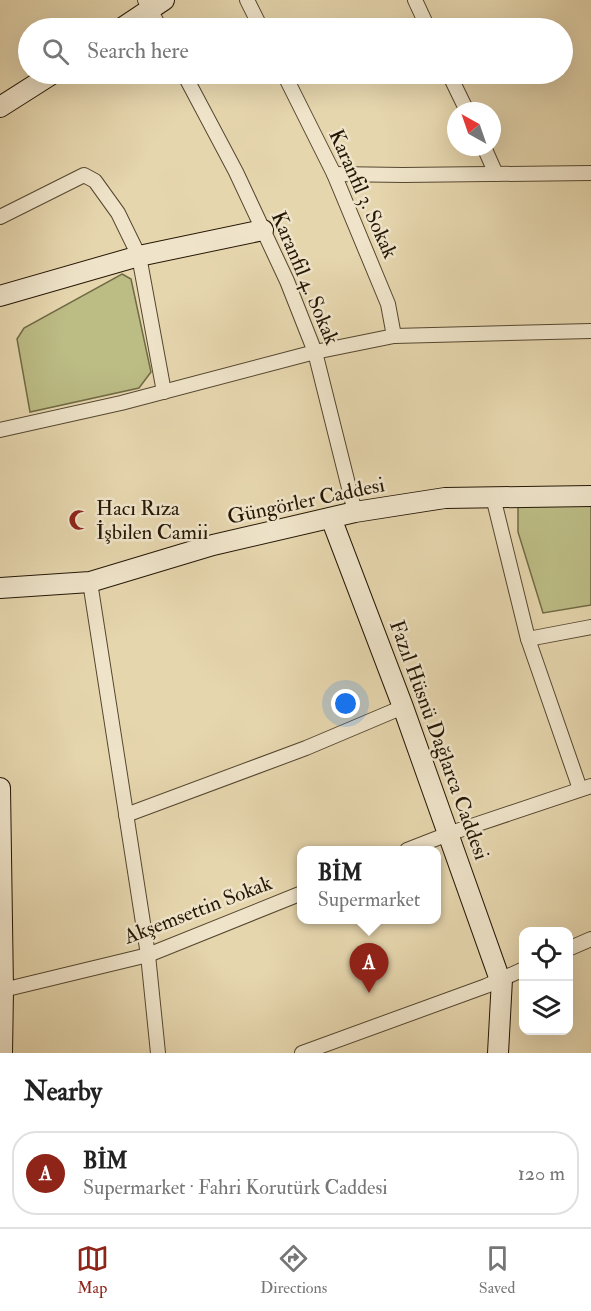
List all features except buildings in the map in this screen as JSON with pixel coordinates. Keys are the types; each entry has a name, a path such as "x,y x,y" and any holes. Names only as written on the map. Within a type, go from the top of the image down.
{"street":[{"path":"247,0 256,18"},
{"path":"415,0 423,18"},
{"path":"134,18 153,3 157,18"},
{"path":"0,107 36,84"},
{"name":"Karanfil 4. Sokak","path":"189,84 287,281 315,352 355,512"},
{"name":"Karanfil 3. Sokak","path":"289,84 334,174 388,304 394,336"},
{"path":"454,84 463,102"},
{"path":"488,156 496,174"},
{"path":"334,174 591,172"},
{"path":"0,218 84,175 94,181 118,213 139,256 164,392"},
{"path":"0,296 139,256 263,230"},
{"path":"0,430 164,392 315,352 394,336 591,331"},
{"name":"Güngörler Caddesi","path":"0,588 90,582 213,545 355,512 445,498 591,496"},
{"path":"417,846 586,788 528,639 493,497"},
{"name":"Fazıl Hüsnü Dağlarca Caddesi","path":"331,518 403,707 501,980 498,1053"},
{"path":"90,582 148,955 158,1053"},
{"path":"528,639 591,627"},
{"path":"126,815 306,748 403,707"},
{"path":"0,788 2,1053"},
{"name":"Akşemsettin Sokak","path":"3,990 148,955 297,895"},
{"path":"573,948 591,939"},
{"path":"302,1053 519,971"}],"green space":[{"path":"122,274 131,279 151,372 139,388 30,412 17,339 24,328"},
{"path":"518,501 591,502 591,605 543,613 518,532"}],"place":[{"name":"Hacı Rıza İşbilen Camii","path":"79,520"},
{"name":"BİM","path":"369,993"}]}
